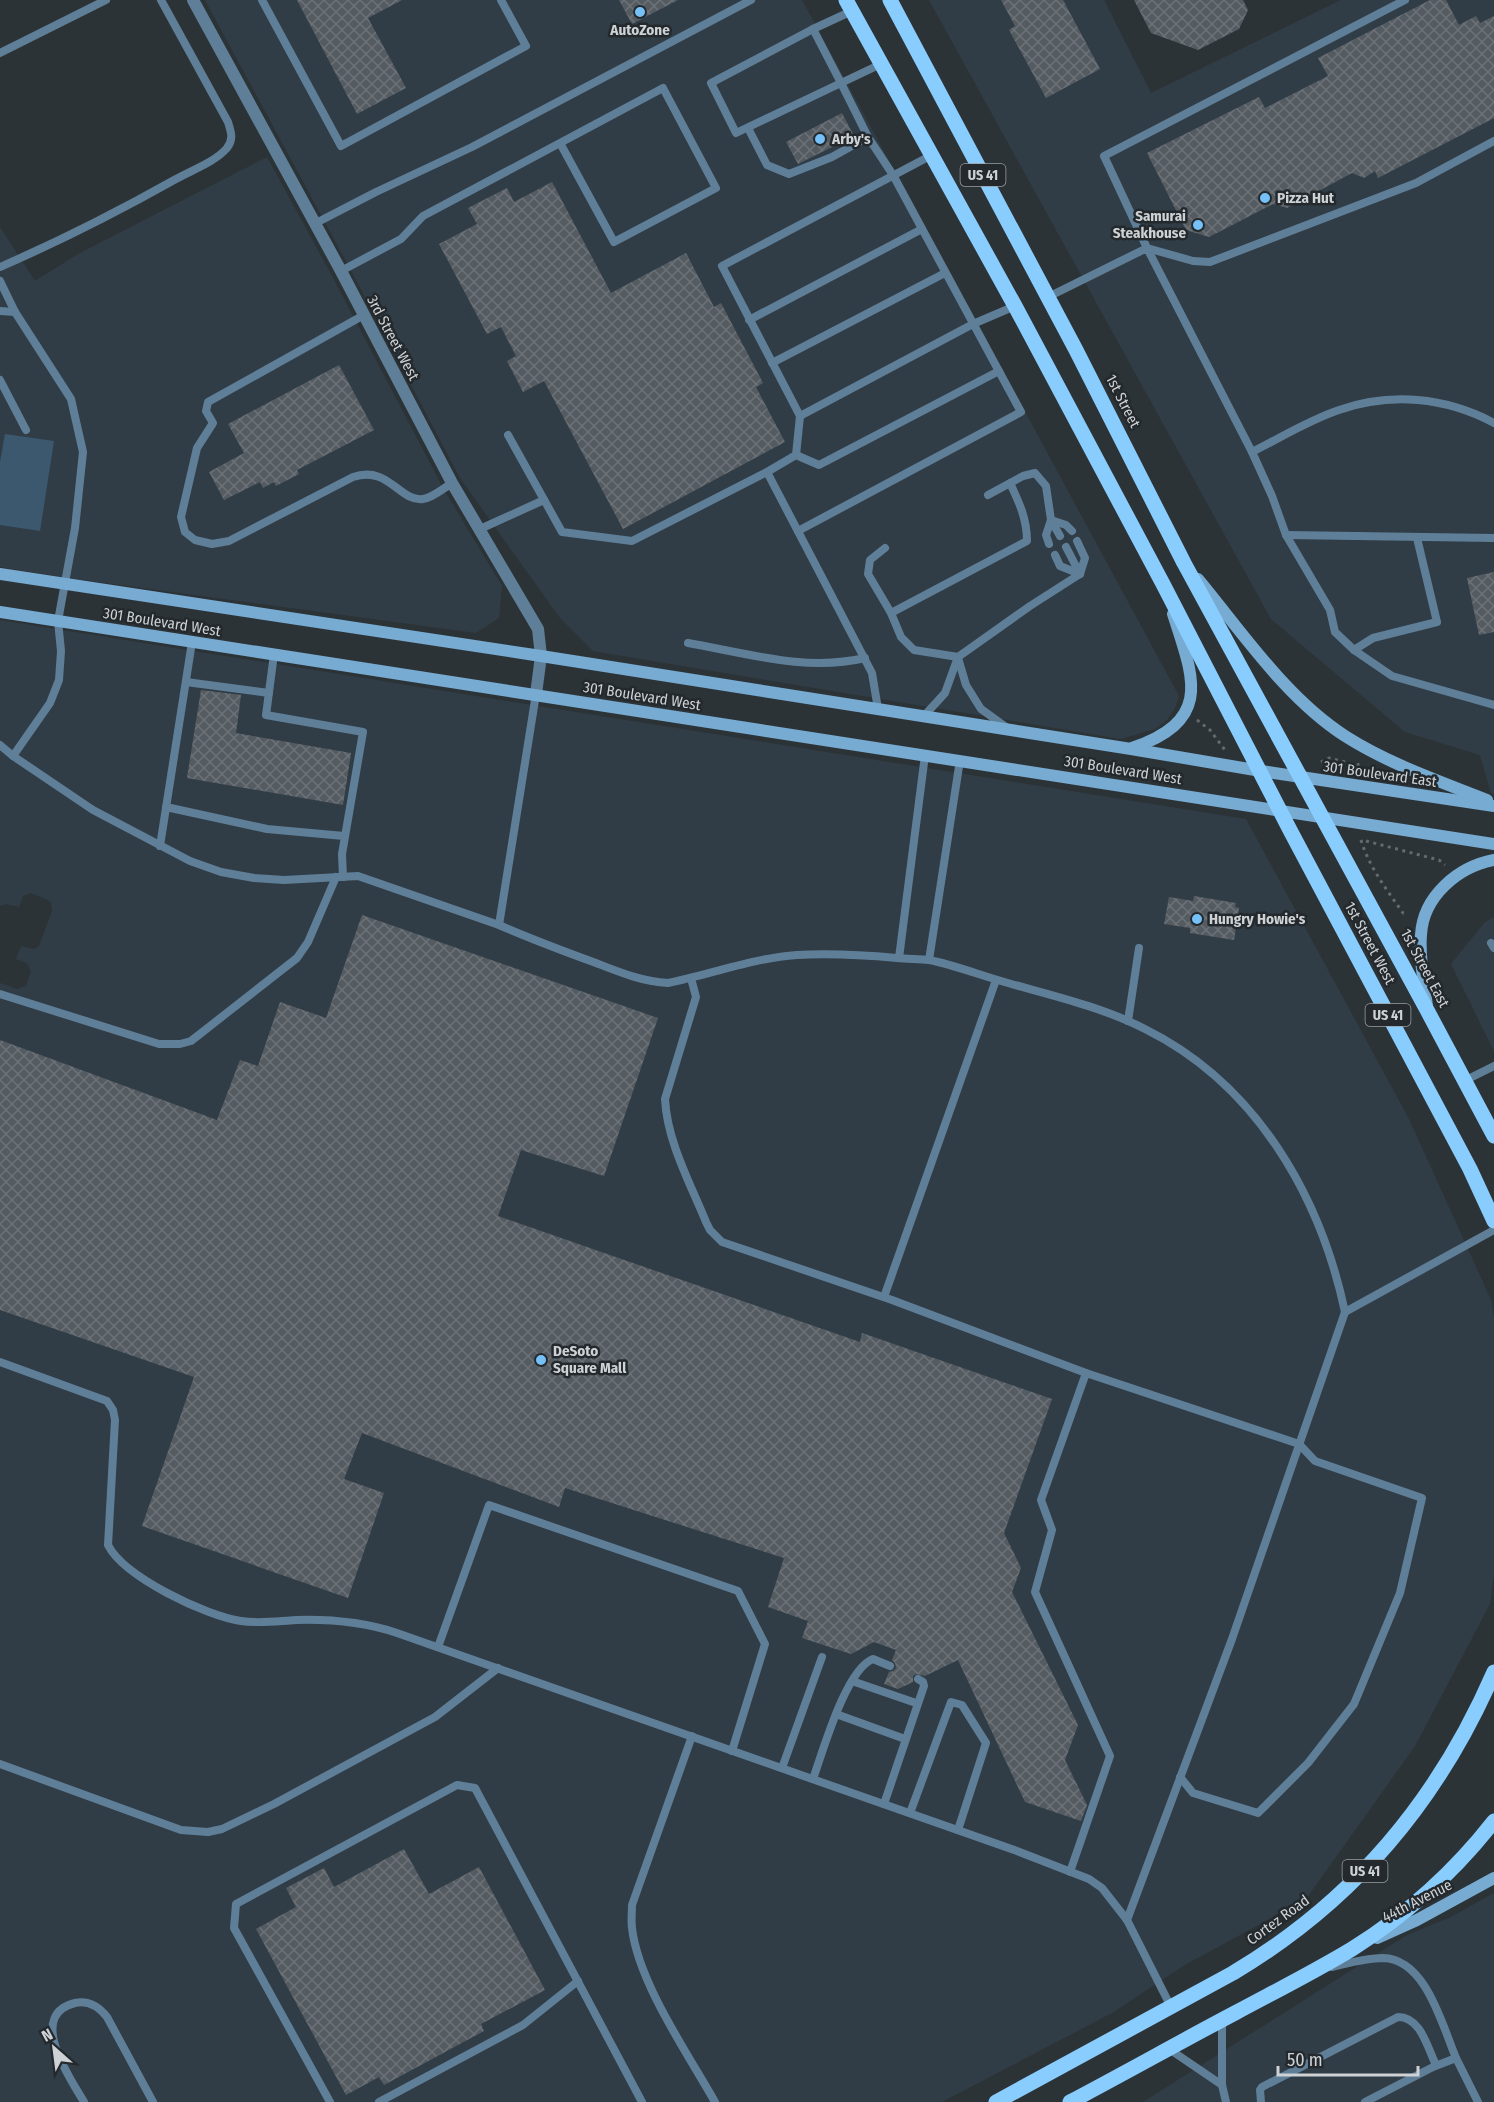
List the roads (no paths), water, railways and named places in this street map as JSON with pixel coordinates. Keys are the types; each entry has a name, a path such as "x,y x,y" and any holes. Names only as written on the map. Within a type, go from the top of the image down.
{"main road":[{"name":"1st Street","path":"890,0 1048,297 1184,563 1324,818"},
{"name":"US 41","path":"849,5 1015,306 1280,810"},
{"path":"1184,563 1283,682 1343,734 1391,761 1494,804"},
{"name":"301 Boulevard West","path":"0,574 1131,748 1261,771"},
{"path":"1131,748 1155,740 1172,729 1185,713 1191,695 1189,664 1163,584"},
{"name":"301 Boulevard West","path":"0,612 1280,810"},
{"name":"301 Boulevard East","path":"1261,771 1494,804"},
{"path":"1280,810 1494,844"},
{"name":"1st Street West","path":"1280,810 1470,1168 1494,1221"},
{"name":"1st Street East","path":"1324,818 1494,1136"},
{"path":"1427,1010 1420,944 1422,921 1426,911 1437,894 1454,877 1494,860"},
{"name":"Cortez Road","path":"996,2102 1242,1968 1289,1937 1334,1901 1388,1845 1430,1791 1461,1739 1494,1672"},
{"path":"1070,2102 1351,1949 1420,1899 1457,1863 1494,1821"},
{"name":"44th Avenue","path":"1351,1949 1417,1920 1494,1878"}],"street":[{"name":"3rd Street West","path":"193,0 341,271 452,483 538,629 541,656 536,694"}],"lane":[{"path":"0,53 106,0"},
{"path":"0,267 58,242 214,159 229,145 232,135 228,122 160,0"},
{"path":"262,0 341,146 526,46 501,0"},
{"path":"314,224 514,125 751,0"},
{"path":"1405,0 1104,156 1147,248 1252,452 1272,496 1286,535 1330,610 1335,632 1354,650 1392,676 1494,705"},
{"path":"849,5 813,29 711,83 736,134 881,64"},
{"path":"798,531 1021,412 893,175 868,137 813,29"},
{"path":"341,271 401,239 423,216 663,88 716,188 614,242 560,143"},
{"path":"748,128 767,165 789,174 822,162 868,137"},
{"path":"1048,297 1147,248 1193,261 1210,262 1416,183 1494,141"},
{"path":"796,455 800,416 722,266 932,155"},
{"path":"750,320 922,229"},
{"path":"772,363 945,273"},
{"path":"0,281 15,312 71,399 82,452 75,528 58,621 61,651 56,690 45,711 13,756"},
{"path":"800,416 973,324 1015,306"},
{"path":"0,311 15,312"},
{"path":"364,315 208,402 206,411 213,423 197,448 181,517 185,532 195,540 212,544 229,541 344,481 365,473 375,474 415,499 424,499 452,483"},
{"path":"796,455 819,465 999,371"},
{"path":"0,380 26,430"},
{"path":"1252,452 1331,413 1360,403 1385,399 1428,400 1470,412 1494,423"},
{"path":"508,435 562,532 632,542 796,455"},
{"path":"767,472 865,658 872,673 878,709"},
{"path":"988,495 1023,476 1035,473 1046,486 1051,520 1060,536"},
{"path":"891,613 1028,541 1021,504 1010,483"},
{"path":"480,529 544,500"},
{"path":"1051,520 1066,525 1072,531"},
{"path":"1049,544 1046,535 1051,520"},
{"path":"1286,535 1494,538"},
{"path":"1354,650 1373,638 1437,622 1417,538"},
{"path":"924,716 945,693 958,657 1080,574 1085,558 1077,542"},
{"path":"1066,547 1080,574"},
{"path":"885,548 870,560 868,574 891,613 901,637 914,650 958,657"},
{"path":"1054,555 1060,566 1080,574"},
{"path":"160,846 192,642"},
{"path":"688,643 807,664 865,658"},
{"path":"0,994 159,1044 180,1044 191,1041 297,958 308,942 340,877 363,732 266,715 274,654"},
{"path":"958,657 966,685 981,710 1010,730"},
{"path":"186,682 269,693"},
{"path":"499,925 536,694"},
{"path":"0,745 93,810 190,861 221,872 284,880 358,876 370,879 650,981 669,983 796,955 866,955 929,960 1083,1003 1128,1021 1167,1041 1204,1067 1239,1097 1263,1125 1284,1158 1314,1216 1337,1274 1345,1312 1232,1639 1127,1920"},
{"path":"899,958 926,755"},
{"path":"929,960 960,760"},
{"path":"166,807 267,829 345,836"},
{"path":"1128,1021 1139,948"},
{"path":"691,978 696,998 665,1099 666,1111 672,1137 710,1230 723,1242 884,1297 1086,1373 1299,1444 1315,1461 1422,1498 1400,1593 1354,1704 1308,1762 1258,1813 1193,1793 1180,1777"},
{"path":"884,1297 996,980"},
{"path":"1464,1081 1494,1066"},
{"path":"1345,1312 1494,1230"},
{"path":"0,1362 107,1401 113,1410 115,1420 108,1545 112,1554 125,1567 153,1585 197,1607 240,1621 264,1623 336,1620 378,1627 958,1830 1089,1879 1102,1888 1127,1920 1171,2007"},
{"path":"1070,1872 1110,1756 1035,1592 1052,1530 1041,1500 1086,1373"},
{"path":"438,1647 489,1505 738,1591 765,1644 732,1751"},
{"path":"782,1768 822,1657"},
{"path":"813,1779 836,1714 852,1681 867,1662 873,1659 890,1666"},
{"path":"0,1764 181,1830 208,1832 222,1829 274,1804 435,1718 498,1668"},
{"path":"884,1804 916,1703 924,1686 923,1682 918,1679"},
{"path":"852,1681 916,1703"},
{"path":"910,1813 951,1702 962,1705 986,1743 958,1830"},
{"path":"836,1714 904,1739"},
{"path":"692,1736 632,1905 632,1928 644,1971 656,1998 715,2102"},
{"path":"330,2102 234,1928 236,1904 457,1785 475,1788 642,2102"},
{"path":"1313,1971 1375,1959 1390,1959 1403,1963 1413,1970 1426,1989 1478,2102"},
{"path":"380,2102 523,2025 578,1981"},
{"path":"84,2102 61,2060 51,2033 56,2015 71,2004 81,2002 100,2009 107,2017 153,2102"},
{"path":"1261,2102 1262,2087 1398,2017 1407,2017 1415,2023 1436,2065"},
{"path":"1222,2020 1222,2085 1226,2102"},
{"path":"1169,2049 1222,2085"},
{"path":"1365,2102 1436,2065 1456,2058"}],"place":[{"name":"AutoZone","path":"640,12"},
{"name":"Arby's","path":"820,139"},
{"name":"Pizza Hut","path":"1265,198"},
{"name":"Samurai Steakhouse","path":"1198,225"},
{"name":"Hungry Howie's","path":"1197,919"},
{"name":"DeSoto Square Mall","path":"541,1360"}]}
